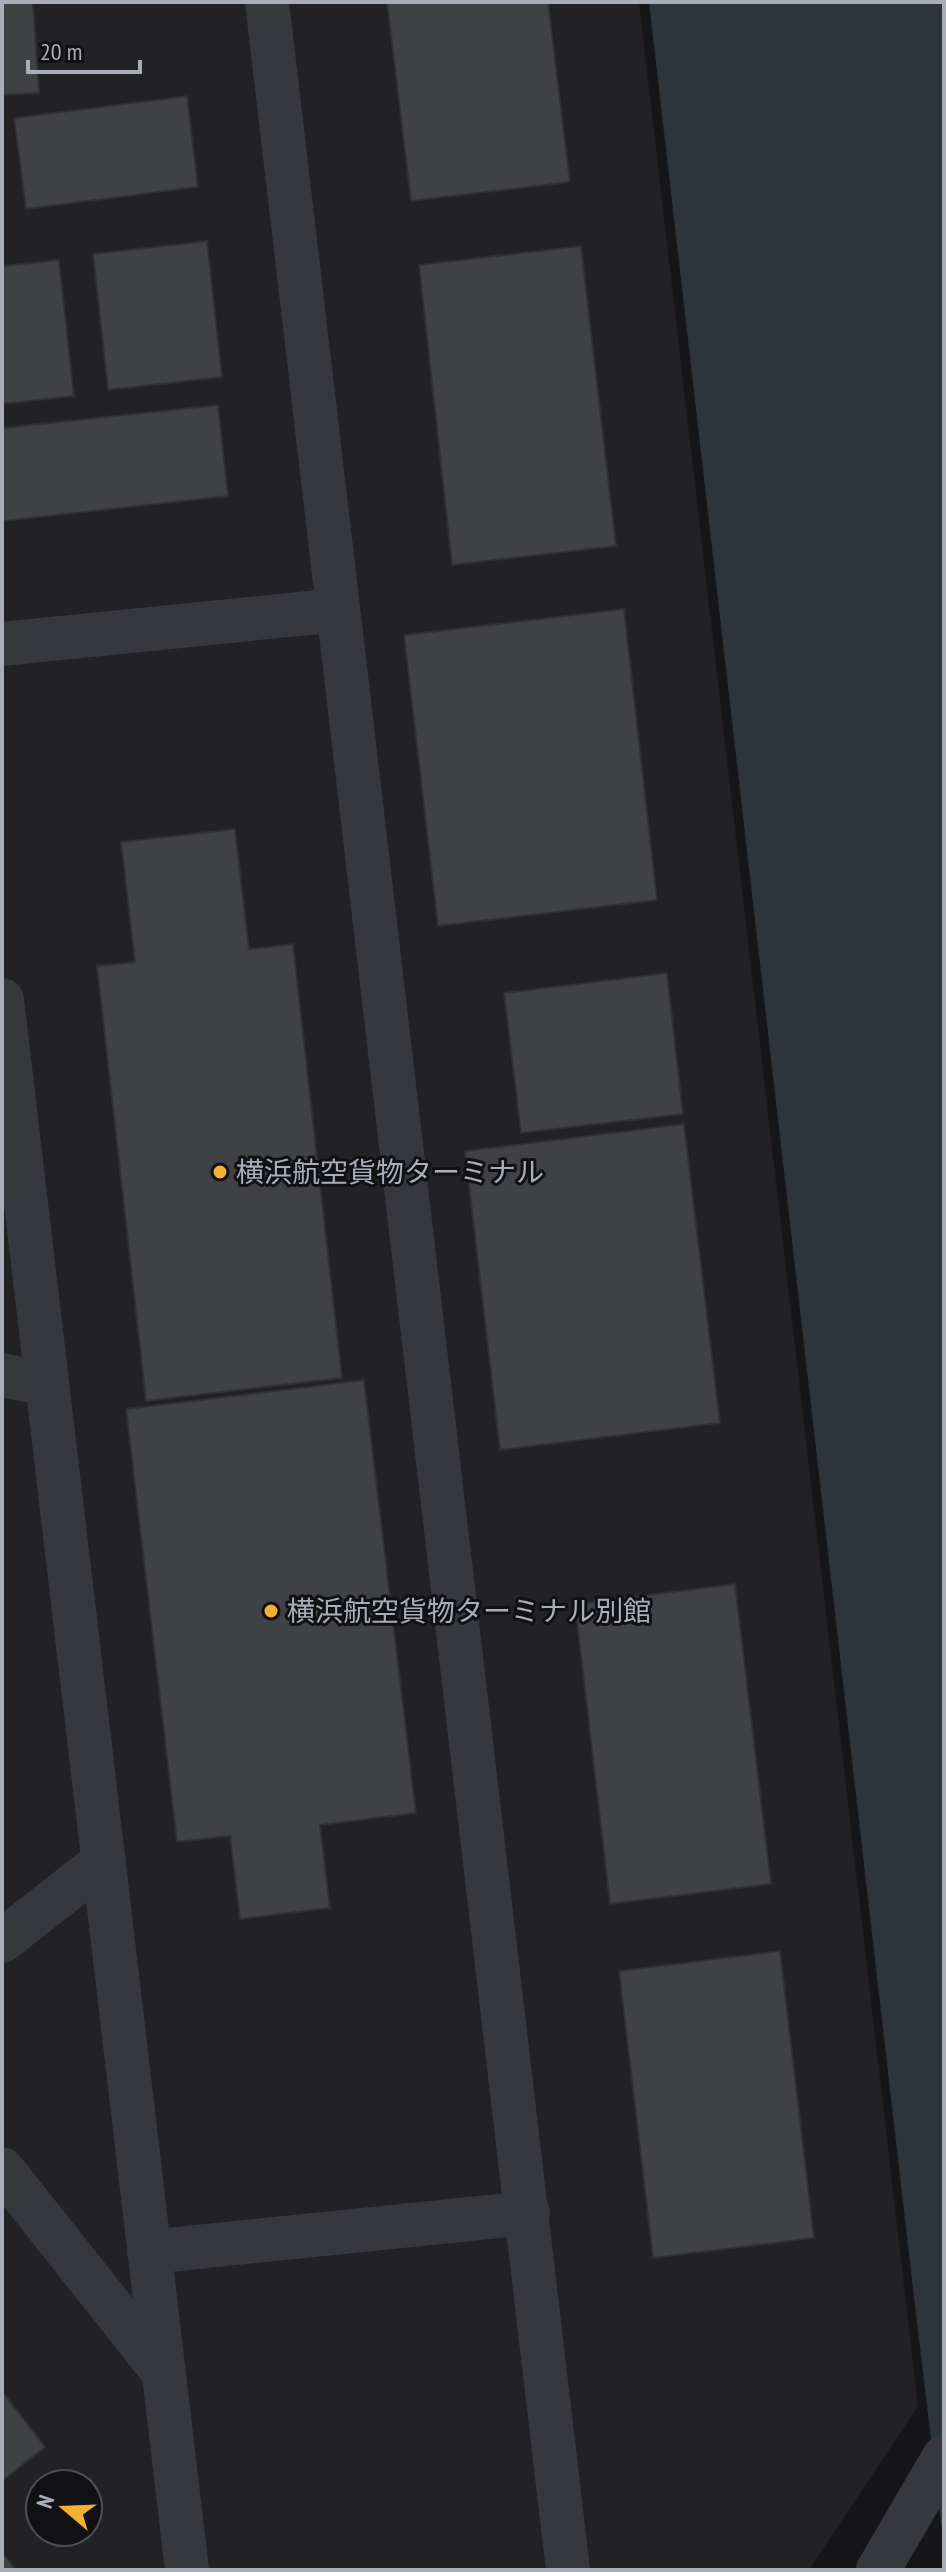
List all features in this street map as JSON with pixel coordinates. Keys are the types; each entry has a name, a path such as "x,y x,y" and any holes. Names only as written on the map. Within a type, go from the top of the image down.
{"street":[{"path":"267,2 568,2570"},
{"path":"2,644 338,610"},
{"path":"2,1000 187,2570"},
{"path":"2,1375 47,1384"},
{"path":"2,1941 104,1861"},
{"path":"2,2169 164,2373"},
{"path":"149,2252 528,2213"},
{"path":"878,2570 944,2457"}],"shaded area":[{"path":"2,2 639,2 918,2406 809,2570 2,2570"},
{"path":"649,2 944,2 944,2548 912,2280"}],"building":[{"path":"2,2 33,2 39,93 2,95"},
{"path":"387,2 548,2 570,182 411,201"},
{"path":"187,96 198,187 26,209 14,118"},
{"path":"207,241 222,377 108,390 93,254"},
{"path":"581,246 616,546 452,565 419,265"},
{"path":"59,260 74,396 2,404 2,266"},
{"path":"218,405 228,496 3,521 2,428"},
{"path":"624,609 657,900 438,926 404,635"},
{"name":"横浜航空貨物ターミナル","path":"235,829 249,949 293,944 342,1378 146,1401 97,966 135,962 121,842"},
{"path":"667,973 683,1114 521,1133 504,993"},
{"path":"684,1124 720,1423 500,1450 465,1151"},
{"name":"横浜航空貨物ターミナル別館","path":"364,1380 416,1813 320,1825 330,1908 240,1919 230,1836 177,1842 126,1409"},
{"path":"735,1584 771,1884 610,1904 575,1604"},
{"path":"780,1951 814,2238 653,2258 619,1971"},
{"path":"2,2391 45,2447 2,2481"},
{"path":"2,2552 16,2570 2,2570"}],"place":[{"name":"横浜航空貨物ターミナル","path":"220,1172"},
{"name":"横浜航空貨物ターミナル別館","path":"271,1611"}]}
